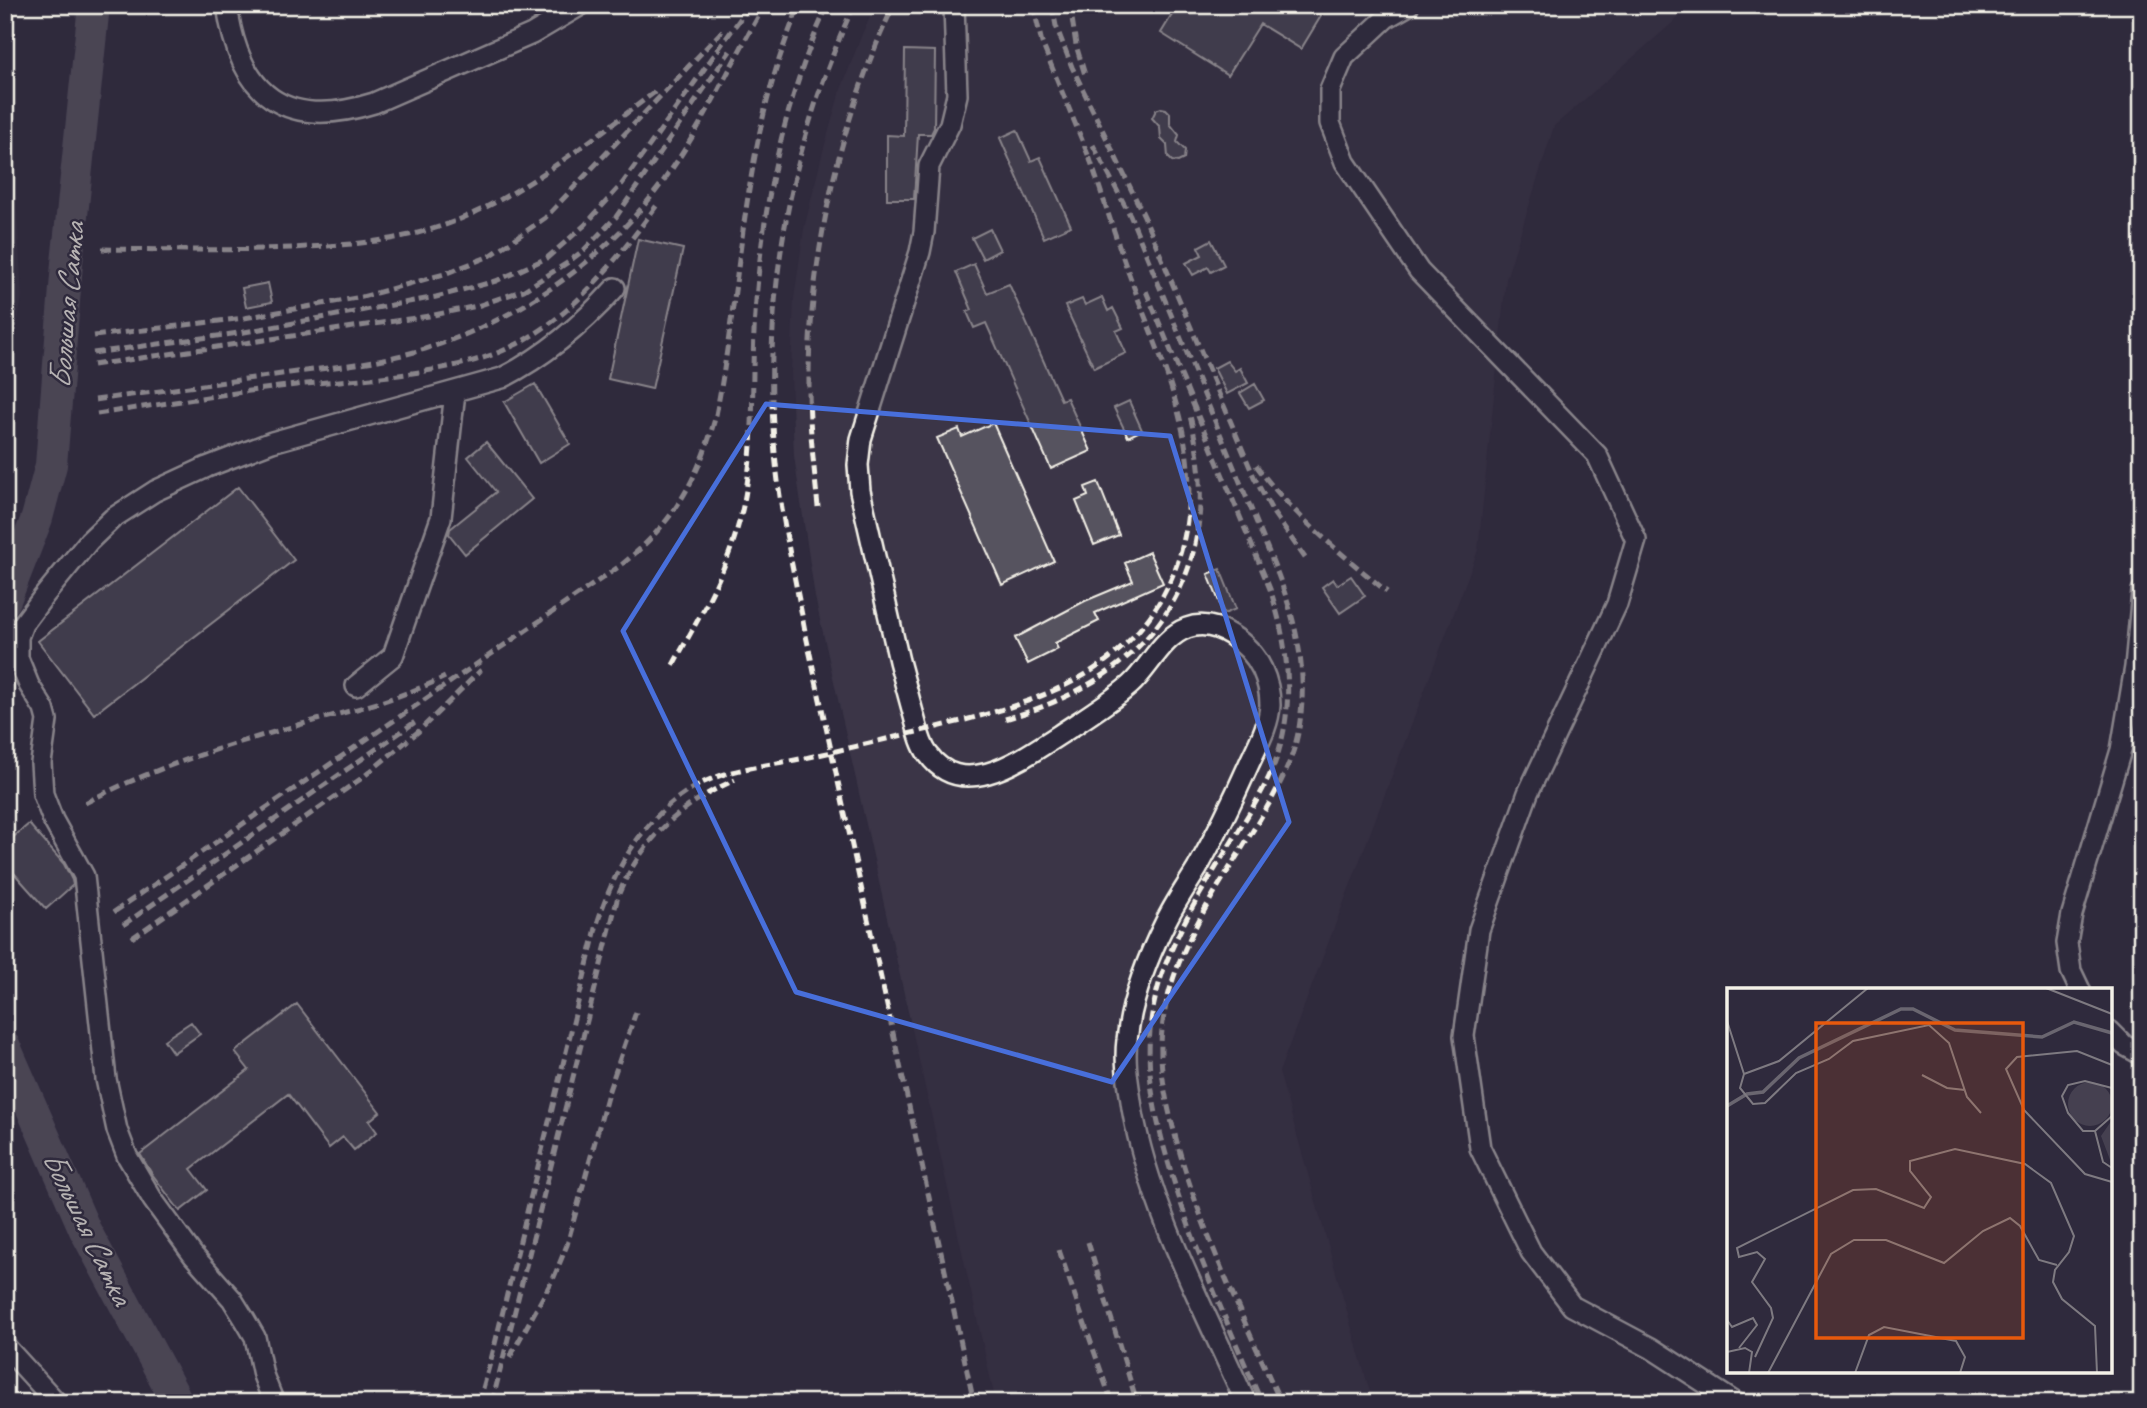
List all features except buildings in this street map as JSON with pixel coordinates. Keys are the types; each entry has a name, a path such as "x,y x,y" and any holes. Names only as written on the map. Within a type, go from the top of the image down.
{"lane":[{"path":"227,5 233,42 239,58 256,85 290,108 331,113 374,103 532,34 581,5"},
{"path":"954,5 957,95 950,124 929,166 920,252 861,439 858,465 862,501 915,720 925,752 943,769 973,777 990,774 1008,766 1128,687 1170,639 1187,628 1200,625 1211,627 1234,637 1252,653 1263,672 1270,708 1266,722 1234,798 1154,947 1133,1003 1126,1043 1128,1085 1141,1156 1168,1227 1246,1403"},
{"path":"1409,5 1386,18 1344,58 1330,90 1330,123 1345,162 1419,271 1597,455 1636,540 1617,604 1528,793 1479,929 1464,1036 1480,1148 1531,1252 1572,1306 1651,1348 1736,1403"},
{"path":"274,1403 262,1375 255,1337 232,1299 193,1255 140,1180 117,1130 106,1079 84,876 52,820 43,794 41,763 47,720 18,658 18,637 30,615 89,541 136,501 178,479 252,449 502,378 529,364 578,326 615,288"},
{"path":"356,686 393,656 441,519 455,392"},
{"path":"2079,988 2071,971 2067,943 2072,914 2121,750 2135,667 2142,591"},
{"path":"2112,1033 2124,1045 2142,1055"},
{"path":"5,1346 57,1403"}],"highlighted area":[{"path":"766,404 1170,436 1289,822 1112,1082 796,992 623,631"}],"shaded area":[{"path":"5,5 22,297 5,395"},
{"path":"876,5 1693,5 1554,126 1506,279 1478,550 1279,1072 1373,1403 996,1403 815,597 794,456 791,372 794,299 804,229 839,95"}],"waterway":[{"name":"Большая Сатка","path":"5,600 37,518 51,465 67,263 94,5"},
{"name":"Большая Сатка","path":"5,1047 85,1230 178,1403"}],"railway":[{"path":"93,353 239,333 436,297 496,281 547,258 585,225 622,184 750,5"},
{"path":"95,400 392,357 457,338 520,308 549,290 604,247 651,197 698,128 765,5"},
{"path":"114,912 620,566 655,533 682,499 701,460 716,415 755,155 766,104 800,5"},
{"path":"673,665 710,597 738,526 751,447 755,314 769,196 787,117 812,41 828,5"},
{"path":"854,5 811,117 795,175 784,234 772,353 772,413 777,473 805,631 974,1403"},
{"path":"818,507 809,386 814,289 821,240 843,142 875,48 894,5"},
{"path":"1033,5 1042,43 1091,162"},
{"path":"1052,5 1056,26 1072,67 1144,216 1254,477 1274,514 1308,562"},
{"path":"1070,5 1076,45 1085,75"},
{"path":"94,336 244,318 362,297 444,274 490,256 545,218 723,30"},
{"path":"93,365 429,316 477,306 524,290 584,250 616,217 730,51"},
{"path":"102,249 231,250 330,246 373,242 414,234 454,222 522,187 568,157 655,92"},
{"path":"1093,145 1130,215 1273,562 1293,620 1301,660 1300,721 1288,765 1268,806 1193,932 1171,986 1161,1044 1166,1099 1190,1185 1226,1279 1281,1403"},
{"path":"479,1403 597,924 621,866 644,831 673,801 705,781 751,768 955,723 1055,690 1088,673 1116,653 1140,629 1159,602 1174,572 1184,540 1188,505 1185,444 1167,375 1127,269 1088,153"},
{"path":"97,414 271,388 408,374 492,355 537,333 576,301 611,265 657,205"},
{"path":"1146,291 1270,589 1285,649 1287,710 1276,761 1262,792 1173,945 1156,995 1149,1042 1154,1102 1174,1182 1204,1266 1262,1403"},
{"path":"1005,719 1058,700 1103,676 1140,645 1168,610 1188,568 1199,522 1199,472 1190,416"},
{"path":"1256,465 1301,516 1387,592"},
{"path":"132,938 362,778 419,731 481,670"},
{"path":"85,803 138,778 192,758 374,704 445,677"},
{"path":"123,925 418,720"},
{"path":"492,1403 618,896 638,858 664,826 697,800 735,780"},
{"path":"510,1357 554,1277 567,1245 608,1093 636,1012"},
{"path":"1088,1242 1137,1403"},
{"path":"1059,1250 1112,1403"}]}
